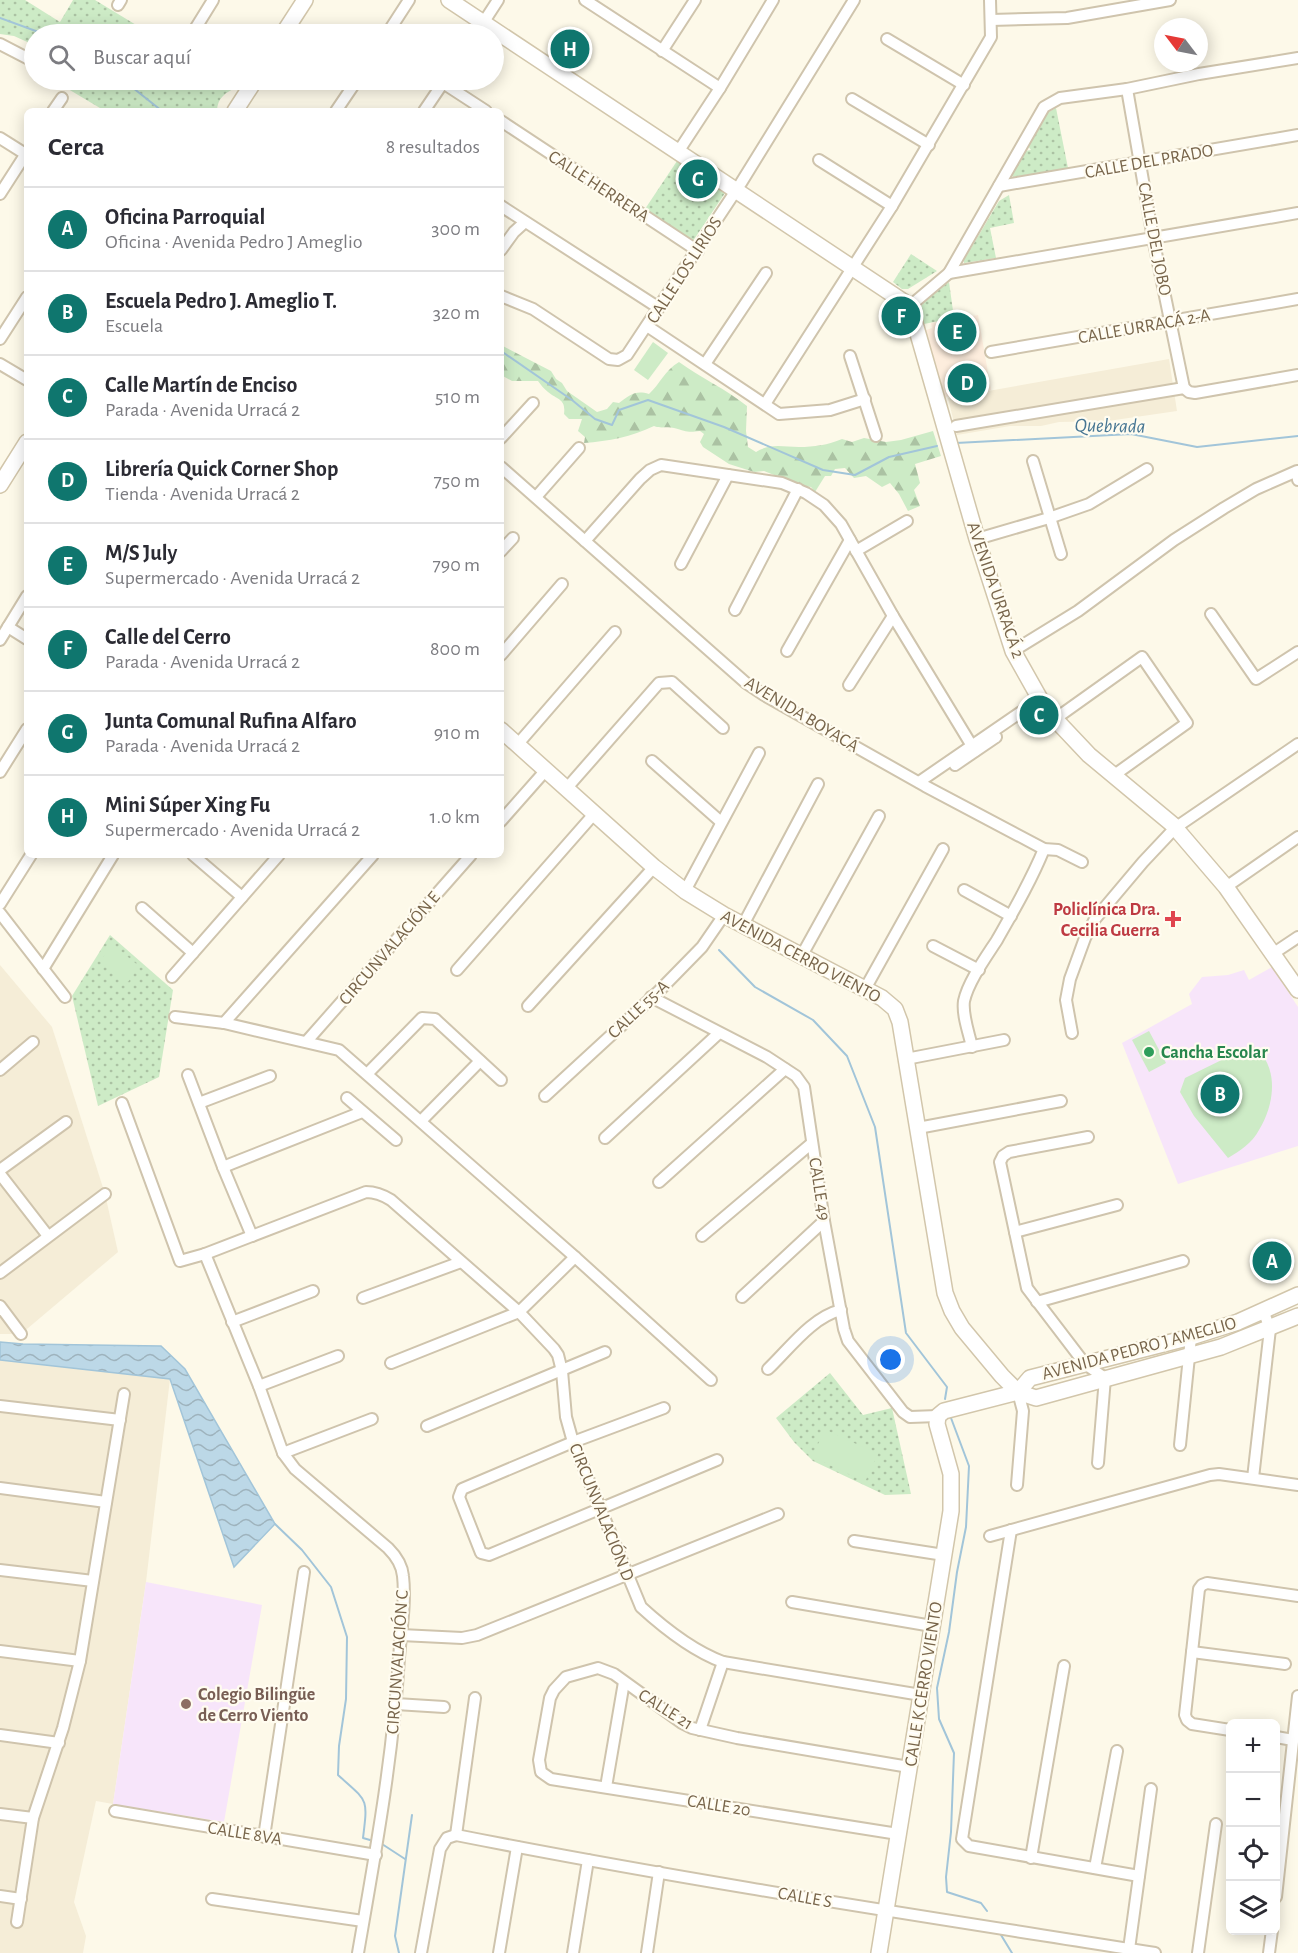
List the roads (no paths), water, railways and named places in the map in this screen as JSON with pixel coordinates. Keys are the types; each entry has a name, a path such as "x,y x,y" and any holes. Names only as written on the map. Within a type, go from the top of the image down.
{"street":[{"path":"198,24 213,0"},
{"path":"289,24 305,0"},
{"path":"393,24 409,0"},
{"path":"450,0 475,24"},
{"path":"483,24 498,0"},
{"path":"585,0 720,88"},
{"path":"662,51 695,0"},
{"path":"678,152 773,0"},
{"name":"CALLE LOS LIRIOS","path":"504,297 533,309 614,361 627,355 698,251 854,0"},
{"path":"765,404 892,206 991,37 990,0"},
{"path":"991,20 1067,18 1142,3 1170,0"},
{"path":"887,39 964,85"},
{"path":"0,44 24,56"},
{"path":"504,44 678,152 910,306 948,273 1044,107 1060,98 1127,89 1199,74 1298,58"},
{"name":"CALLE DEL JOBO","path":"1127,89 1153,238 1184,388"},
{"path":"237,108 249,90"},
{"path":"338,108 350,90"},
{"path":"426,108 438,90"},
{"path":"457,90 482,108"},
{"path":"55,108 62,98"},
{"path":"852,99 929,145"},
{"name":"CALLE HERRERA","path":"504,123 698,251"},
{"name":"CALLE DEL PRADO","path":"999,186 1298,135"},
{"path":"0,138 24,152"},
{"path":"0,194 24,158"},
{"path":"819,160 892,206"},
{"path":"504,208 659,308"},
{"path":"948,273 1298,213"},
{"path":"504,246 525,222"},
{"path":"705,364 766,273"},
{"name":"CALLE URRACÁ 2-A","path":"990,352 1298,299"},
{"path":"0,339 24,302"},
{"name":"AVENIDA URRACÁ 2","path":"910,306 977,539 1013,651 1042,702 1055,719 1089,755 1175,828 1226,887 1298,990"},
{"path":"647,326 779,414 830,410 865,399"},
{"path":"850,356 876,435"},
{"path":"0,364 24,378"},
{"path":"956,426 1184,388 1188,392 1195,393 1298,375"},
{"path":"504,435 533,403"},
{"path":"0,485 24,447"},
{"path":"536,497 579,448"},
{"path":"1033,461 1061,554"},
{"path":"585,541 650,470 661,465 782,483 798,489 824,505 841,524 893,616 973,748"},
{"path":"977,539 1089,504 1147,469"},
{"name":"AVENIDA BOYACÁ","path":"504,470 746,683 922,784 1044,849 1058,850 1082,862"},
{"path":"1013,651 1078,610 1174,540 1224,508 1256,489 1297,471 1298,480"},
{"path":"681,564 728,475"},
{"path":"735,610 798,489"},
{"path":"787,651 853,545 907,521"},
{"path":"504,548 513,538"},
{"path":"504,652 562,584"},
{"path":"0,640 24,601"},
{"path":"1211,614 1256,679 1298,651"},
{"path":"849,685 893,616"},
{"path":"8,627 24,637"},
{"path":"518,745 615,632"},
{"path":"1055,719 1142,657 1187,723 1113,776"},
{"path":"566,789 659,683 672,682 723,728"},
{"path":"922,784 1042,702"},
{"name":"AVENIDA CERRO VIENTO","path":"504,733 654,867 685,891 724,915 882,998 895,1008 900,1022 945,1293 962,1328 1018,1392"},
{"path":"0,772 24,734"},
{"path":"1072,1033 1066,1000 1074,965 1095,918 1175,828 1298,744"},
{"path":"685,891 759,753"},
{"path":"652,761 721,822"},
{"path":"504,818 546,770"},
{"path":"743,925 818,784"},
{"path":"457,970 594,814"},
{"path":"801,955 879,816"},
{"path":"1226,887 1298,837"},
{"path":"865,989 943,849"},
{"path":"972,1047 964,1003 979,970 1030,884 1044,849"},
{"path":"0,904 29,858"},
{"path":"43,969 111,858"},
{"path":"196,858 242,897"},
{"path":"172,976 276,858"},
{"path":"224,1023 370,858"},
{"name":"CIRCUNVALACIÓN E","path":"307,1041 468,858"},
{"path":"528,1006 654,867"},
{"path":"964,890 1011,916"},
{"path":"142,908 192,953"},
{"path":"0,913 65,997"},
{"name":"CALLE 55-A","path":"545,1096 702,946 724,915"},
{"path":"1274,953 1298,937"},
{"path":"933,946 979,970"},
{"name":"CALLE 49","path":"651,997 785,1069 796,1076 804,1087 824,1221 848,1341 903,1412 910,1417 938,1416"},
{"path":"175,1017 224,1023 339,1050 368,1073 711,1380"},
{"path":"368,1073 422,1018 435,1019 501,1080"},
{"path":"605,1138 719,1033"},
{"path":"906,1059 1004,1040"},
{"path":"0,1070 33,1042"},
{"path":"421,1121 480,1060"},
{"path":"659,1182 785,1069"},
{"path":"122,1103 180,1261 252,1236 188,1075"},
{"path":"199,1103 270,1076"},
{"path":"347,1098 396,1140"},
{"path":"918,1128 1061,1101"},
{"path":"223,1167 362,1112"},
{"path":"48,1236 0,1172 66,1122"},
{"path":"1088,1137 1009,1152 1000,1162 1027,1288 1085,1364 1105,1377 1098,1463"},
{"path":"702,1236 812,1143"},
{"name":"CIRCUNVALACIÓN D","path":"252,1236 366,1192 382,1194 391,1200 519,1312 555,1349 562,1371 566,1417 573,1442 626,1576 641,1607 658,1622 709,1657 723,1662 921,1695"},
{"path":"0,1273 105,1194"},
{"path":"1015,1232 1117,1205"},
{"path":"742,1297 824,1221"},
{"name":"CIRCUNVALACIÓN C","path":"204,1254 259,1386 283,1453 295,1469 388,1548 396,1558 403,1577 396,1704 376,1855 358,1953"},
{"path":"392,1363 519,1312 575,1257"},
{"path":"1036,1302 1184,1261"},
{"path":"363,1298 461,1262"},
{"path":"232,1322 313,1291"},
{"name":"AVENIDA PEDRO J AMEGLIO","path":"1018,1392 1030,1378 1191,1337 1238,1322 1298,1295"},
{"path":"0,1306 21,1334"},
{"path":"768,1370 812,1326 828,1313 841,1310"},
{"path":"1253,1478 1270,1329 1263,1310"},
{"name":"AVENIDA PEDRO J AMEGLIO","path":"938,1416 944,1411 1018,1392 1036,1398 1105,1377 1221,1347 1298,1317"},
{"path":"1180,1445 1191,1337"},
{"path":"427,1426 605,1352"},
{"path":"259,1386 339,1356"},
{"path":"1017,1485 1023,1411 1018,1392"},
{"path":"17,1922 33,1818 59,1743 80,1661 124,1394"},
{"path":"0,1406 120,1420"},
{"path":"664,1408 573,1442 462,1489 459,1497 481,1553 489,1555 599,1507 717,1460"},
{"name":"CALLE K CERRO VIENTO","path":"879,1953 944,1555 952,1491 951,1474 937,1424 938,1416"},
{"path":"283,1453 372,1419"},
{"path":"990,1536 1210,1475 1219,1474 1298,1485"},
{"path":"0,1488 106,1502"},
{"path":"400,1635 462,1638 477,1635 778,1514"},
{"path":"1011,1530 962,1833 965,1843 969,1846 1031,1858 1139,1876"},
{"path":"854,1541 944,1555"},
{"path":"0,1570 93,1581"},
{"path":"264,1836 304,1572"},
{"path":"1226,1729 1192,1724 1186,1720 1185,1715 1199,1589 1207,1583 1298,1596"},
{"path":"792,1602 932,1626"},
{"path":"0,1652 80,1661"},
{"path":"1192,1652 1285,1664"},
{"path":"699,1730 723,1662"},
{"path":"1031,1858 1064,1666"},
{"name":"CALLE 21","path":"541,1772 539,1760 550,1698 566,1677 598,1668 614,1674 682,1723 699,1730 909,1767"},
{"path":"606,1787 624,1682"},
{"path":"1277,1881 1298,1696"},
{"path":"421,1953 440,1849 447,1838 456,1835 475,1698"},
{"path":"396,1704 444,1707"},
{"path":"0,1735 59,1743"},
{"path":"1280,1738 1293,1740"},
{"path":"1095,1868 1117,1751"},
{"name":"CALLE 20","path":"541,1772 551,1779 898,1834"},
{"path":"1129,1949 1151,1789"},
{"name":"CALLE 8VA","path":"115,1811 376,1855"},
{"path":"0,1814 33,1818"},
{"path":"1198,1953 1216,1824"},
{"name":"CALLE S","path":"456,1835 659,1872 1155,1953"},
{"path":"499,1953 517,1847"},
{"path":"573,1953 588,1860"},
{"path":"647,1953 659,1872"},
{"path":"0,1896 21,1899"},
{"path":"212,1899 363,1921"},
{"path":"1269,1953 1271,1935"}],"water":[{"path":"0,1342 161,1346 185,1369 275,1524 234,1567 170,1379 0,1360"}],"waterway":[{"path":"0,18 24,27"},
{"path":"136,90 158,108"},
{"path":"504,353 572,400 595,419 612,425 619,410 648,400 724,427 823,470 855,475 889,457 937,446"},
{"name":"Quebrada","path":"956,443 1131,434 1197,447 1298,436"},
{"path":"719,950 755,987 813,1020 847,1056 875,1127 906,1333 947,1387 945,1399"},
{"path":"951,1418 969,1466 966,1527 949,1632 937,1688 939,1719 954,1753 947,1892 981,1903 987,1911"},
{"path":"275,1524 302,1550 331,1587 347,1637 346,1699 339,1746 338,1775 364,1801 363,1838 370,1840"},
{"path":"399,1953 395,1936 412,1815"},
{"path":"382,1844 405,1859"},
{"path":"1001,1935 1012,1953"}],"place":[{"name":"Mini Súper Xing Fu","path":"570,49"},
{"name":"Junta Comunal Rufina Alfaro","path":"698,179"},
{"name":"Calle del Cerro","path":"901,316"},
{"name":"M/S July","path":"957,332"},
{"name":"Librería Quick Corner Shop","path":"967,383"},
{"name":"Calle Martín de Enciso","path":"1039,715"},
{"name":"Policlínica Dra. Cecilia Guerra","path":"1173,919"},
{"name":"Cancha Escolar","path":"1149,1052"},
{"name":"Escuela Pedro J. Ameglio T.","path":"1220,1094"},
{"name":"Oficina Parroquial","path":"1272,1261"},
{"name":"Colegio Bilingüe de Cerro Viento","path":"186,1704"}]}
